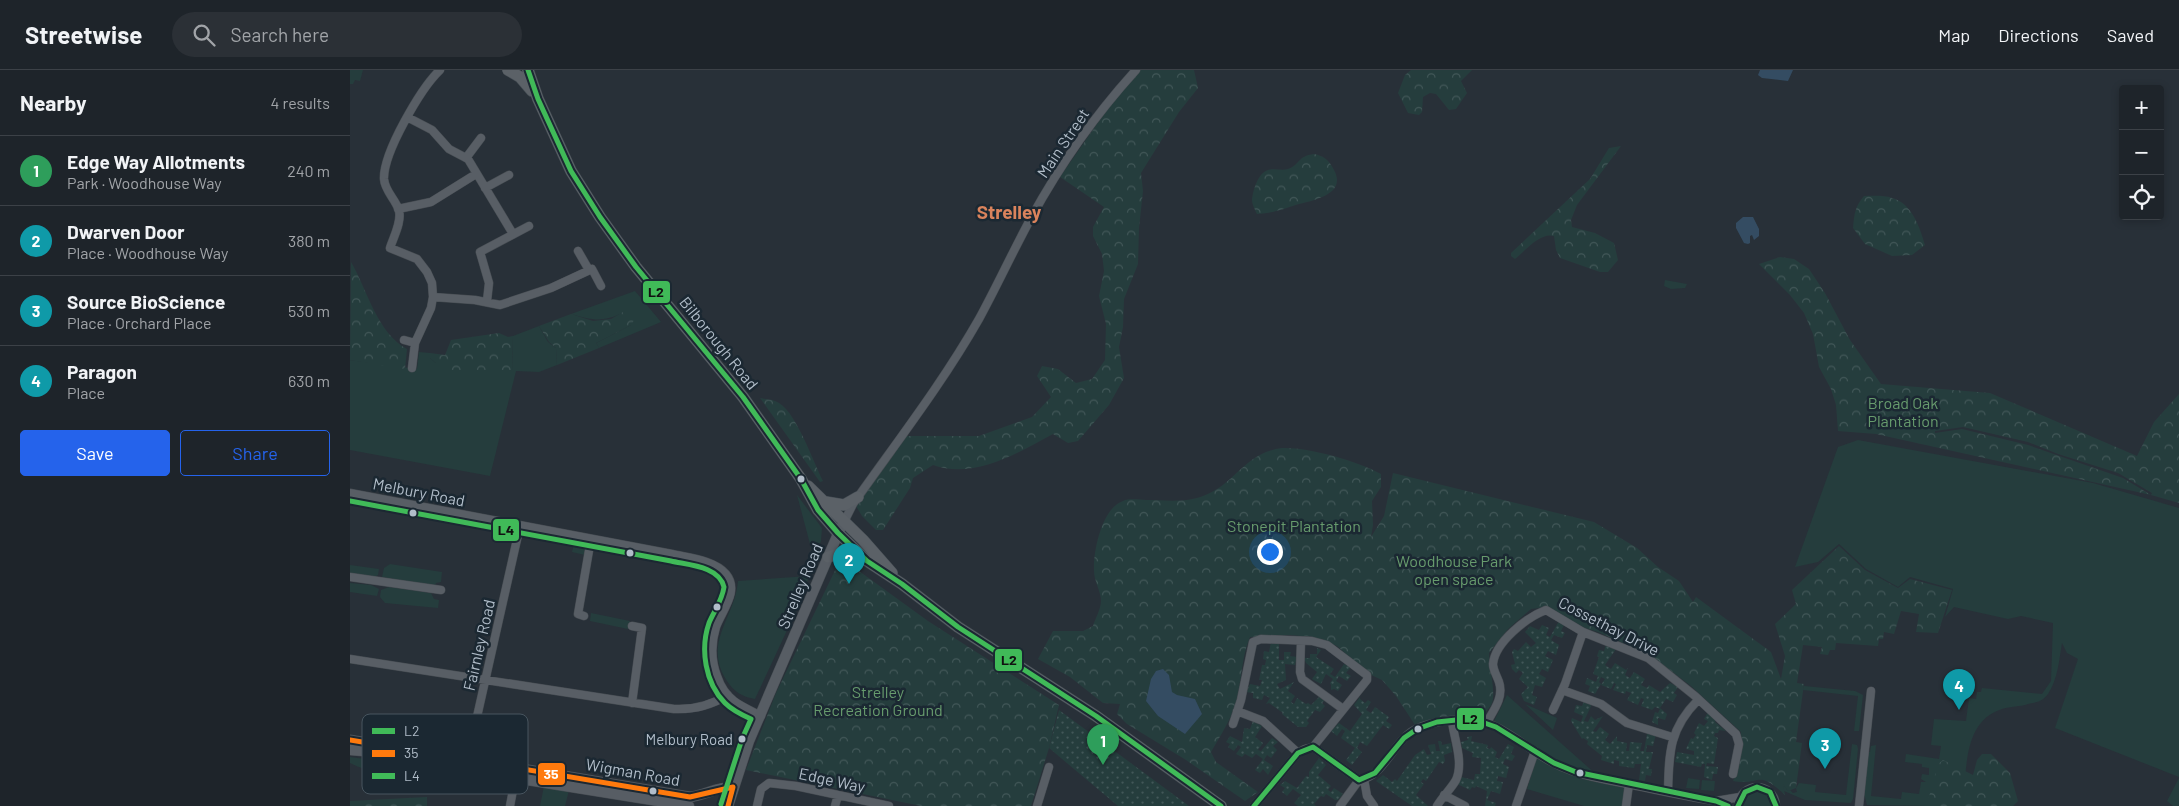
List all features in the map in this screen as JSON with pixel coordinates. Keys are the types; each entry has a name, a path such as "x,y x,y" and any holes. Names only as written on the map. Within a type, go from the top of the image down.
{"main road":[{"name":"Bilborough Road","path":"508,70 520,77 538,99"},
{"name":"Bilborough Road","path":"528,70 538,99 571,171 615,239 743,397 801,479 818,510 838,533 867,561"},
{"name":"Bilborough Road","path":"801,479 863,540 902,584"},
{"path":"826,502 844,505 858,497"},
{"path":"828,557 842,553 867,561 902,584 958,627 1096,716 1221,806"}],"street":[{"path":"412,368 415,343 428,317 433,297 430,279 421,263 412,256 390,248 398,221 398,209 388,193 384,176 398,135 407,117 426,86 440,70"},
{"name":"Main Street","path":"964,343 978,320 1031,217 1053,181 1097,116 1136,70"},
{"path":"407,117 432,130 449,149 466,158 513,234"},
{"path":"466,158 481,138"},
{"path":"398,209 431,202 476,174"},
{"path":"484,188 509,175"},
{"path":"487,301 488,275 480,252 529,226"},
{"path":"578,251 589,270 592,269 601,286"},
{"path":"433,297 487,301 500,305 551,288 589,270"},
{"path":"404,340 415,343"},
{"name":"Strelley Road","path":"728,806 748,741 761,716 838,533 858,497 935,388 964,343"},
{"name":"Melbury Road","path":"350,493 706,562 725,573 730,580 731,592 716,628 712,654 719,681 733,700 761,716"},
{"name":"Fairnley Road","path":"478,714 520,526"},
{"path":"584,616 578,614 591,539"},
{"path":"350,578 441,590"},
{"name":"Cossethay Drive","path":"1487,722 1500,695 1500,684 1493,666 1495,655 1516,630 1536,614 1546,610 1583,632 1648,658 1698,700 1736,734 1739,744 1733,774"},
{"path":"632,626 642,628 632,703"},
{"path":"1553,710 1583,632"},
{"path":"1233,724 1253,642 1261,639 1312,641 1327,645 1368,675 1364,685 1313,748 1298,753 1254,806"},
{"path":"1301,641 1300,672 1302,679 1344,709"},
{"path":"350,659 485,681 688,710 703,707 728,695"},
{"path":"1562,690 1601,704 1627,723 1672,737"},
{"path":"1858,806 1871,691"},
{"path":"1668,792 1672,737 1684,714 1698,700"},
{"path":"1237,711 1263,721 1298,753"},
{"path":"1340,806 1361,780 1373,774 1402,738 1412,731 1432,724 1467,719 1487,722 1568,771 1716,801 1728,806"},
{"path":"1437,806 1455,781 1459,766 1452,721"},
{"path":"1313,748 1361,780 1367,796 1374,806"},
{"path":"1516,806 1535,751"},
{"path":"1037,806 1049,767"},
{"name":"Wigman Road","path":"528,769 690,797 701,796 726,787 733,787"},
{"name":"Wigman Road","path":"528,780 689,806"},
{"name":"Edge Way","path":"757,806 761,789 769,783 796,786 889,806"},
{"path":"1626,806 1629,784"},
{"path":"1716,801 1740,796 1750,788 1762,787 1773,794 1776,806"},
{"path":"835,806 838,795"},
{"path":"1444,795 1456,803 1465,806"},
{"path":"1738,806 1740,796"}],"green space":[{"path":"350,70 363,70 360,81 355,80 353,84 350,84"},
{"path":"1140,70 1194,70 1198,88 1179,112 1141,173 1143,191 1138,264 1124,299 1123,327 1119,347 1124,378 1109,405 1078,441 1068,443 1053,434 1010,456 979,467 948,469 933,465 913,478 910,488 883,530 876,530 862,516 856,506 904,436 979,436 1032,417 1051,397 1037,376 1042,366 1058,369 1076,383 1092,379 1105,360 1106,324 1099,296 1104,271 1102,254 1093,236 1093,227 1104,207 1060,177 1113,101"},
{"path":"1411,70 1472,70 1461,81 1467,93 1456,109 1449,110 1436,94 1430,93 1423,97 1422,112 1419,115 1408,113 1398,93 1405,75"},
{"path":"1621,146 1577,205 1571,220 1572,227 1595,233 1614,243 1618,260 1608,272 1600,272 1560,258 1556,250 1554,236 1538,239 1515,259 1511,256 1511,253 1590,179 1609,148"},
{"path":"1314,154 1326,159 1334,170 1337,178 1333,190 1320,198 1274,212 1257,214 1252,200 1255,187 1261,175 1268,170 1288,169 1304,157"},
{"path":"1864,196 1889,197 1905,205 1921,231 1925,245 1912,255 1892,256 1865,244 1853,228 1856,211"},
{"name":"Broad Oak Plantation","path":"1780,257 1794,259 1809,269 1825,293 1850,340 1881,384 1990,393 2137,456 2154,422 2179,394 2179,503 2151,495 1876,434 1838,431 1836,405 1831,389 1819,367 1813,334 1804,313 1790,295 1759,264","holes":["1963,427 2028,442 2058,454 2118,473 2152,493 2151,495 2123,478 2028,445 1962,429 1935,433 1935,431"]},
{"path":"351,262 380,322 397,342 407,349 405,369 350,360"},
{"path":"1665,280 1687,284 1685,288 1671,289 1664,286"},
{"path":"635,291 661,322 599,348 596,343 631,325 630,309 601,319 571,314"},
{"path":"630,308 636,317 631,325 596,343 599,348 557,365 556,348 549,342 539,326 571,314 593,321 611,319"},
{"path":"539,326 548,342 556,348 557,365 539,372 516,371 490,476 350,450 350,360 417,369 419,352 430,353 430,358 436,363 437,370 512,370 513,336"},
{"path":"499,333 508,337 513,336 512,370 436,370 436,363 430,358 430,353 445,355 451,340"},
{"path":"760,398 775,401 790,413 803,436 823,481 820,482"},
{"path":"1858,440 2093,483 2179,508 2179,777 2055,728 2078,659 2067,653 2062,643 2056,676 2046,697 2037,702 2005,708 1990,714 1975,731 1968,754 1964,790 1929,806 1867,805 1863,796 1867,752 1870,752 1871,746 1876,745 1871,796 1901,799 1902,792 1919,794 1921,782 1926,782 1921,779 1922,774 1929,775 1929,768 1922,767 1922,764 1905,762 1906,754 1939,759 1941,746 1931,745 1934,719 1966,721 1969,698 1976,699 1977,692 1981,692 1982,688 2042,694 2051,681 2053,623 2021,616 2008,619 1954,607 1945,617 1953,589 1910,577 1898,587 1866,569 1839,544 1818,562 1795,567 1838,447"},
{"path":"1282,448 1293,448 1333,456 1359,464 1381,474 1381,487 1372,501 1373,525 1371,537 1384,516 1393,473 1594,522 1637,548 1658,567 1679,581 1693,602 1696,597 1771,652 1781,679 1785,656 1775,624 1796,604 1792,590 1839,546 1865,570 1898,588 1910,579 1952,590 1938,633 1916,632 1919,614 1901,611 1894,634 1884,632 1883,639 1879,639 1878,646 1836,643 1835,650 1830,650 1828,655 1820,654 1822,647 1803,645 1797,683 1804,684 1796,742 1802,743 1796,788 1788,791 1783,784 1785,795 1769,782 1763,780 1733,781 1740,757 1741,732 1691,686 1650,655 1585,628 1547,607 1531,609 1508,629 1489,653 1493,699 1485,713 1415,725 1396,696 1382,680 1369,674 1337,646 1313,637 1290,635 1250,637 1234,709 1211,752 1216,762 1258,792 1245,801 1186,760 1127,724 1117,714 1120,704 1103,703 1070,677 1038,659 1053,631 1083,631 1093,626 1101,604 1094,575 1097,542 1104,521 1116,505 1129,500 1167,501 1203,496 1224,484 1258,456"},
{"path":"797,495 822,528 821,541 814,559"},
{"path":"575,540 581,542 585,547 585,555 572,552"},
{"name":"Strelley Recreation Ground","path":"840,560 859,571 928,621 1059,705 1049,748 1031,806 921,806 746,770 776,693"},
{"path":"390,564 442,572 441,582 436,583 435,586 382,577 384,568"},
{"path":"350,565 379,569 378,575 373,578 350,574"},
{"path":"809,576 803,596 755,699 739,693 727,681 720,667 718,655 719,642 732,607 738,581"},
{"path":"350,583 371,585 379,589 377,596 350,592"},
{"path":"389,587 431,593 434,599 439,600 438,608 385,603 380,597 381,590"},
{"path":"591,613 630,621 628,629 590,621"},
{"path":"1559,621 1565,623 1561,631 1565,633 1562,638 1554,635 1551,640 1559,645 1556,655 1548,651 1545,656 1553,660 1548,672 1542,669 1539,674 1546,678 1542,687 1535,685 1532,695 1537,697 1534,705 1524,701 1521,694 1528,687 1519,679 1523,673 1519,670 1516,673 1512,669 1511,665 1515,664 1512,652 1514,649 1518,651 1526,642 1531,647 1536,643 1525,632 1530,626 1539,630 1542,625 1549,628 1546,635 1550,637"},
{"path":"1271,642 1279,644 1279,660 1284,660 1284,652 1291,652 1290,656 1297,657 1295,665 1285,664 1286,680 1277,684 1280,689 1294,682 1288,691 1295,696 1291,702 1294,704 1297,698 1311,705 1320,696 1325,700 1322,703 1325,706 1320,712 1315,710 1307,721 1309,723 1306,727 1298,727 1283,713 1269,703 1266,704 1270,698 1264,695 1262,700 1253,698 1253,693 1246,692 1250,684 1260,686 1262,680 1259,680 1262,665 1265,665 1266,660 1263,659 1264,651 1269,652"},
{"path":"1606,644 1616,649 1605,665 1611,669 1615,663 1626,670 1628,668 1625,675 1630,678 1634,672 1645,679 1641,685 1647,688 1649,685 1660,692 1670,683 1678,687 1674,693 1677,695 1673,702 1666,699 1660,708 1667,714 1665,720 1658,718 1658,725 1652,722 1655,712 1658,713 1660,709 1655,707 1652,710 1641,706 1644,699 1641,698 1638,705 1627,700 1631,693 1626,691 1625,694 1613,690 1616,684 1614,683 1611,689 1601,685 1605,679 1601,677 1599,682 1601,684 1595,694 1588,691 1590,686 1585,684 1587,678 1596,682 1598,676 1593,674 1599,657 1597,656 1599,650 1604,651"},
{"path":"1317,648 1321,650 1316,657 1334,669 1330,674 1335,677 1344,664 1351,667 1346,673 1351,676 1347,681 1339,676 1336,681 1342,685 1338,691 1331,690 1330,683 1333,679 1326,674 1321,684 1312,679 1317,672 1306,663 1304,658 1310,658 1310,654 1317,654"},
{"path":"1804,686 1855,691 1863,695 1859,731 1854,731 1858,696 1803,690"},
{"path":"1507,695 1598,776 1555,760 1494,721"},
{"path":"1360,697 1365,703 1368,700 1371,702 1366,710 1371,713 1375,707 1389,717 1386,721 1392,725 1389,729 1383,725 1367,746 1360,742 1357,748 1362,752 1352,765 1346,760 1355,748 1341,738 1345,731 1342,729 1337,736 1331,731 1339,723 1350,731 1362,714 1354,705"},
{"path":"1584,701 1591,704 1591,706 1584,721 1588,722 1591,716 1595,720 1603,716 1593,731 1596,732 1600,727 1609,734 1605,740 1610,744 1617,736 1617,741 1627,743 1626,751 1629,751 1630,742 1642,743 1640,751 1644,751 1647,734 1656,734 1653,746 1647,745 1646,752 1653,752 1649,769 1652,769 1651,776 1646,775 1645,781 1639,780 1641,764 1635,764 1634,768 1619,766 1619,761 1614,760 1614,764 1601,760 1602,756 1587,744 1588,741 1582,739 1571,721 1572,718 1581,722 1583,716 1574,712 1576,705 1582,706"},
{"path":"1525,704 1557,718 1553,730"},
{"path":"1059,710 1189,806 1118,806 1049,748"},
{"path":"1708,712 1717,719 1715,722 1726,731 1719,730 1714,736 1718,738 1714,764 1707,763 1706,766 1718,767 1717,774 1713,774 1712,780 1704,777 1705,764 1702,764 1701,767 1675,762 1677,752 1694,755 1694,751 1686,749 1691,738 1693,739 1696,735 1694,733 1699,723 1704,726 1708,721 1704,719"},
{"path":"1253,721 1262,726 1255,737 1263,743 1258,750 1261,751 1272,738 1278,742 1273,746 1277,750 1271,758 1267,755 1264,760 1273,766 1268,775 1263,769 1260,773 1255,770 1263,759 1256,754 1252,758 1245,754 1242,757 1236,754 1241,747 1238,745 1234,751 1228,747 1230,744 1226,742 1230,736 1242,742 1244,728 1250,729"},
{"path":"1472,736 1471,741 1488,745 1487,748 1490,749 1491,747 1497,752 1495,757 1499,759 1508,744 1514,747 1511,754 1515,756 1512,761 1505,759 1503,764 1509,767 1506,778 1498,776 1497,781 1503,782 1500,794 1491,791 1487,800 1496,803 1495,806 1485,806 1487,791 1476,786 1470,790 1457,784 1461,777 1474,780 1475,774 1480,774 1481,758 1472,757 1473,753 1462,748 1461,742 1468,740 1467,737"},
{"path":"1438,741 1441,741 1442,745 1451,743 1452,752 1444,755 1445,761 1443,764 1439,762 1426,781 1423,779 1421,782 1424,784 1416,795 1428,806 1412,806 1376,781 1383,775 1392,782 1395,779 1397,781 1415,755 1424,749 1427,755 1431,754 1428,745 1435,744 1436,751 1440,751"},
{"path":"1852,744 1857,745 1858,749 1851,803 1805,800 1784,791 1782,782 1788,791 1790,790 1793,793 1797,792 1796,788 1799,783 1816,785 1815,792 1846,795"},
{"path":"1982,754 1991,754 2010,773 2018,801 2013,806 1924,806 1927,804 1938,764 1943,760 1973,775 1977,760"},
{"path":"1537,756 1559,769 1580,778 1626,787 1623,806 1584,806 1527,789"},
{"path":"350,757 362,759 362,768 356,766 350,763"},
{"path":"1319,758 1326,765 1318,775 1331,786 1328,790 1331,792 1334,788 1343,794 1338,800 1326,794 1324,797 1321,796 1314,804 1316,806 1298,806 1294,803 1301,795 1293,789 1287,796 1282,792 1285,788 1280,785 1285,781 1297,788 1306,776 1309,777 1309,772"},
{"path":"1688,778 1700,780 1699,789 1686,788"},
{"path":"2179,778 2179,806 2173,806 2167,801"},
{"path":"1702,780 1715,781 1714,791 1701,790"},
{"path":"544,786 569,790 565,806 540,806"},
{"path":"1750,791 1758,791 1764,794 1769,798 1773,806 1741,806 1741,801"},
{"path":"427,797 427,806 350,806 350,801"}],"water":[{"path":"1760,70 1793,70 1788,81 1762,78 1758,75"},
{"path":"1743,217 1753,217 1759,229 1759,236 1754,240 1752,235 1750,236 1750,243 1748,244 1744,243 1736,228 1736,223"},
{"path":"1163,669 1169,675 1172,692 1195,699 1202,714 1185,734 1158,716 1146,701 1151,679 1156,671"}],"transit line":[{"name":"L2","path":"528,70 538,99 571,171 600,217 636,267 743,397 801,479 818,510 838,533 867,561 902,584 958,627 1096,716 1221,806"},
{"name":"L4","path":"350,501 686,564 702,568 716,575 724,587 722,597 706,633 706,665 718,695 731,708 751,719 742,739 721,804"},
{"name":"L2","path":"1254,806 1298,753 1313,747 1359,780 1375,773 1404,738 1417,729 1437,722 1466,719 1476,720 1496,727 1554,763 1576,772 1716,801 1728,806"},
{"name":"35","path":"350,740 362,742"},
{"name":"35","path":"528,770 690,797 733,787 728,806"},
{"name":"L2","path":"1738,806 1745,792 1757,787 1770,792 1776,806"}],"place":[{"name":"Dwarven Door","path":"849,584"},
{"name":"Paragon","path":"1959,710"},
{"name":"Melbury Road","path":"742,739"},
{"name":"Edge Way Allotments","path":"1103,765"},
{"name":"Source BioScience","path":"1825,769"}],"district":[{"name":"Strelley","path":"1009,212"}],"park label":[{"name":"Stonepit Plantation","path":"1294,526"},
{"name":"Woodhouse Park open space","path":"1454,570"}]}
